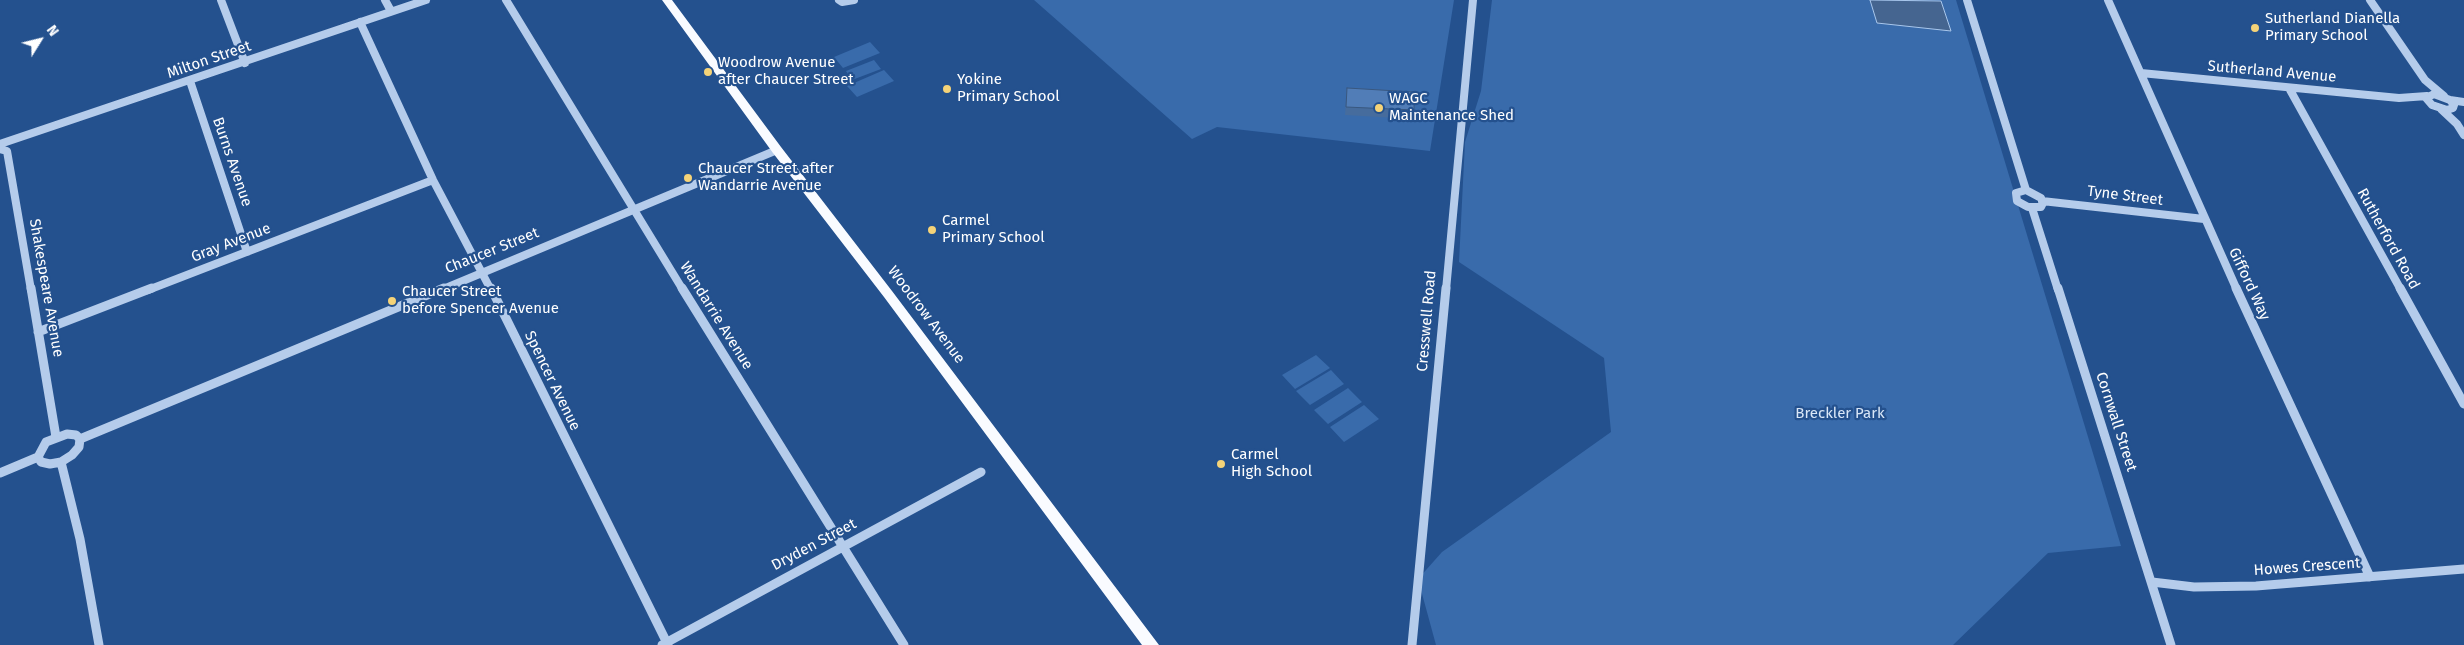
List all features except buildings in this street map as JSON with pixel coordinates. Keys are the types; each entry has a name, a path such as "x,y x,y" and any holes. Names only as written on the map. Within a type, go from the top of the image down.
{"main road":[{"name":"Woodrow Avenue","path":"671,2 777,150 894,301 1151,645"}],"street":[{"path":"221,0 245,63"},
{"path":"385,0 391,11"},
{"name":"Milton Street","path":"0,144 245,63 426,0"},
{"name":"Wandarrie Avenue","path":"506,0 633,209 904,645"},
{"path":"841,1 854,0"},
{"name":"Cresswell Road","path":"1412,645 1473,0"},
{"path":"1968,0 2026,190"},
{"name":"Gifford Way","path":"2108,0 2204,219 2370,577"},
{"path":"2370,0 2425,80 2450,103 2464,107"},
{"name":"Spencer Avenue","path":"360,22 433,180 482,271 665,644"},
{"name":"Sutherland Avenue","path":"2141,74 2399,98 2436,107"},
{"path":"2425,80 2429,95 2427,100 2457,124"},
{"name":"Burns Avenue","path":"190,81 247,252"},
{"name":"Rutherford Road","path":"2289,88 2464,404"},
{"name":"Sutherland Avenue","path":"2399,98 2429,95 2450,103"},
{"path":"2436,107 2464,102"},
{"path":"2450,103 2457,124 2464,135"},
{"name":"Shakespeare Avenue","path":"0,149 7,151 56,437"},
{"name":"Chaucer Street","path":"80,439 777,150"},
{"name":"Gray Avenue","path":"38,332 433,180"},
{"path":"2026,190 2038,195 2042,200 2041,207 2032,208 2020,204 2015,198 2016,193 2026,190"},
{"name":"Tyne Street","path":"2042,200 2204,219"},
{"name":"Cornwall Street","path":"2032,208 2171,645"},
{"path":"0,473 38,457 43,446 56,437 67,434 76,435 80,439 79,447 72,455 61,462 50,464 42,462 38,457"},
{"path":"61,462 80,540 99,645"},
{"name":"Dryden Street","path":"665,644 981,472"},
{"name":"Howes Crescent","path":"2152,582 2194,587 2247,586 2464,569"}],"green space":[{"path":"1034,0 1454,0 1430,151 1217,127 1192,139"},
{"name":"Breckler Park","path":"1492,0 1956,0 2121,546 2048,553 1953,645 1436,645 1418,579 1442,552 1611,432 1604,358 1459,262 1465,142 1481,91"},
{"path":"870,42 880,53 843,68 834,57"},
{"path":"874,60 881,69 852,80 846,71"},
{"path":"884,70 894,81 857,97 847,86"},
{"path":"1316,355 1330,368 1295,389 1282,375"},
{"path":"1331,370 1344,384 1310,405 1296,391"},
{"path":"1348,388 1362,402 1328,424 1314,410"},
{"path":"1364,405 1379,419 1344,442 1330,427"}],"shaded area":[{"path":"1870,0 1941,1 1951,31 1877,23"}],"place":[{"name":"Sutherland Dianella Primary School","path":"2255,28"},
{"name":"Woodrow Avenue after Chaucer Street","path":"708,72"},
{"name":"Yokine Primary School","path":"947,89"},
{"name":"WAGC Maintenance Shed","path":"1379,108"},
{"name":"Chaucer Street after Wandarrie Avenue","path":"688,178"},
{"name":"Carmel Primary School","path":"932,230"},
{"name":"Chaucer Street before Spencer Avenue","path":"392,301"},
{"name":"Carmel High School","path":"1221,464"}]}
